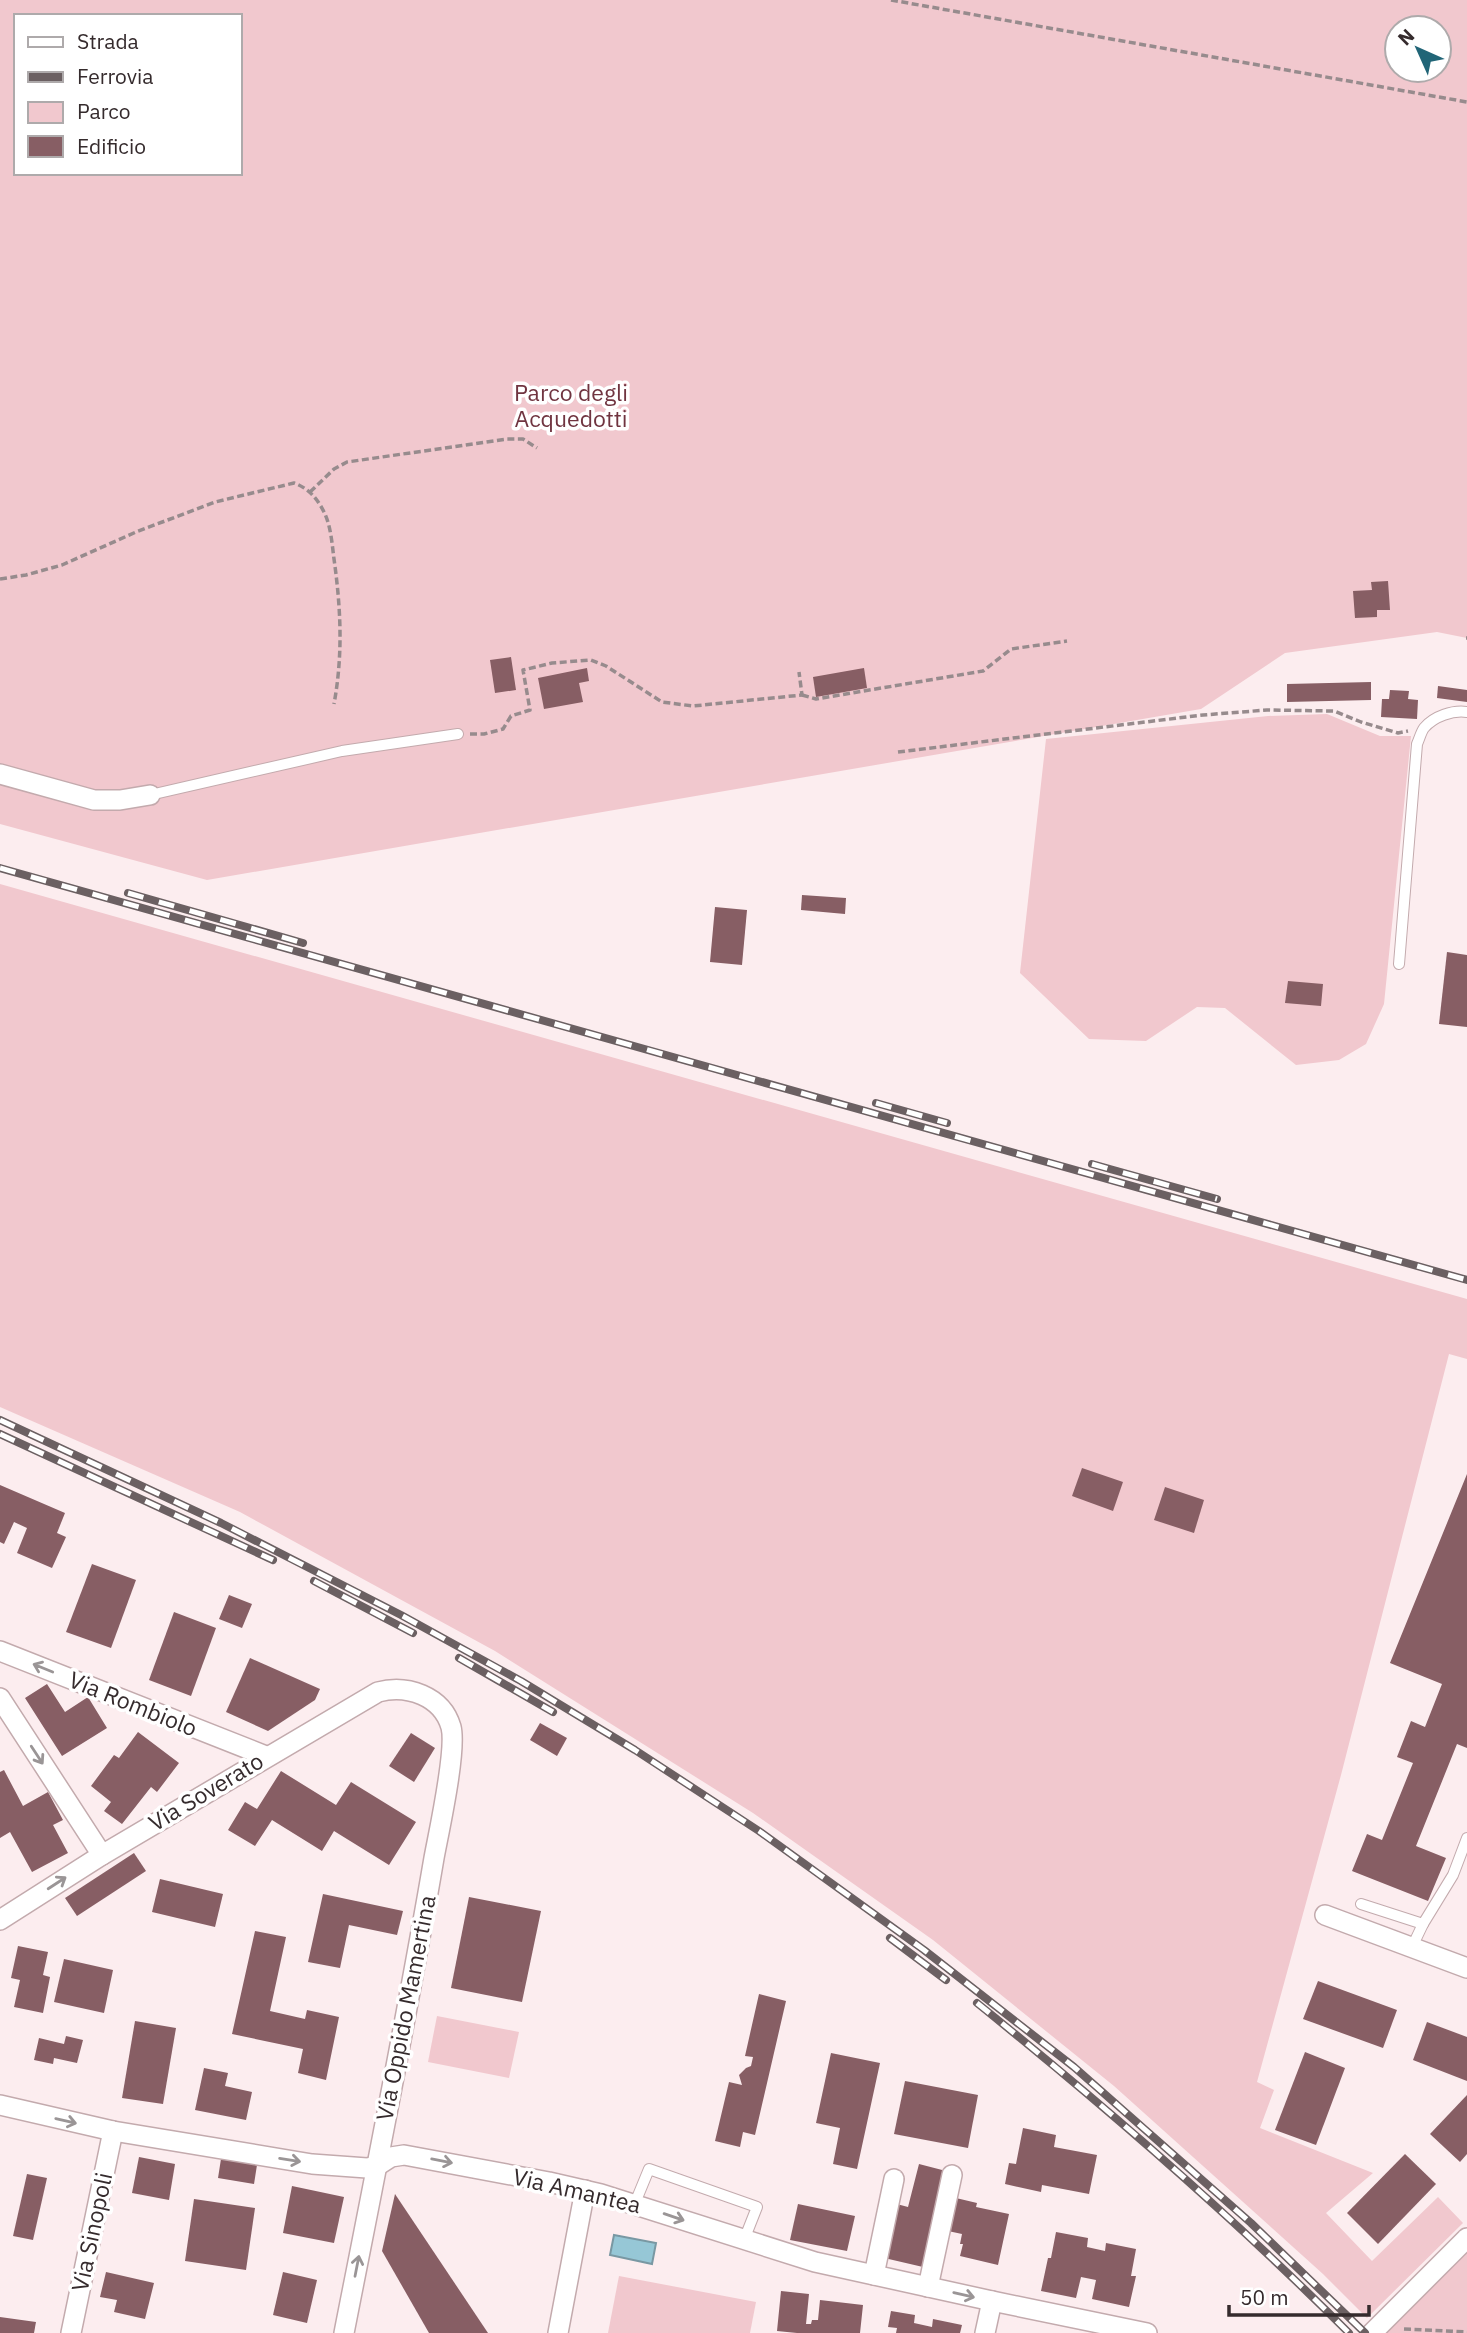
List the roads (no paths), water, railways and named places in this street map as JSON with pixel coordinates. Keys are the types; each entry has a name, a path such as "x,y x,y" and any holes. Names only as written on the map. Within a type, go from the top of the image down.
{"street":[{"path":"0,774 94,800 120,800 150,794"},
{"name":"Via Rombiolo","path":"0,1651 266,1756"},
{"name":"Via Soverato","path":"0,1920 266,1756 378,1692 404,1689 421,1694"},
{"name":"Via Oppido Mamertina","path":"344,2333 432,1868 452,1740 445,1713 421,1694"},
{"path":"0,1698 102,1855"},
{"path":"1325,1915 1467,1968"},
{"name":"Via Amantea","path":"0,2105 113,2131 312,2164 360,2169 377,2166 391,2157 404,2155 585,2190 635,2203 797,2257 1147,2333"},
{"name":"Via Sinopoli","path":"71,2333 113,2131"},
{"path":"928,2287 952,2175"},
{"path":"874,2275 894,2179"},
{"path":"558,2333 585,2190"},
{"path":"1372,2333 1467,2238"},
{"path":"985,2333 992,2301"}],"lane":[{"path":"1399,964 1417,744 1424,728 1439,717 1458,711 1467,712"},
{"path":"150,794 342,751 457,734"},
{"path":"1412,1947 1453,1875 1467,1838"},
{"path":"1360,1904 1423,1924"},
{"path":"635,2203 649,2169 757,2207 744,2240"}],"water":[{"path":"614,2235 656,2243 652,2264 610,2255"}],"railway":[{"path":"0,868 1467,1280"},
{"path":"128,893 303,943"},
{"path":"876,1103 947,1123"},
{"path":"1092,1164 1217,1199"},
{"path":"0,1420 221,1523 401,1615 521,1681 635,1750 759,1831 924,1950 1074,2067 1251,2223 1365,2333"},
{"path":"0,1434 273,1560"},
{"path":"314,1581 413,1633"},
{"path":"459,1658 553,1712"},
{"path":"890,1938 946,1980"},
{"path":"977,2003 1168,2163 1349,2333"}],"park label":[{"name":"Parco degli Acquedotti","path":"571,406"}]}
